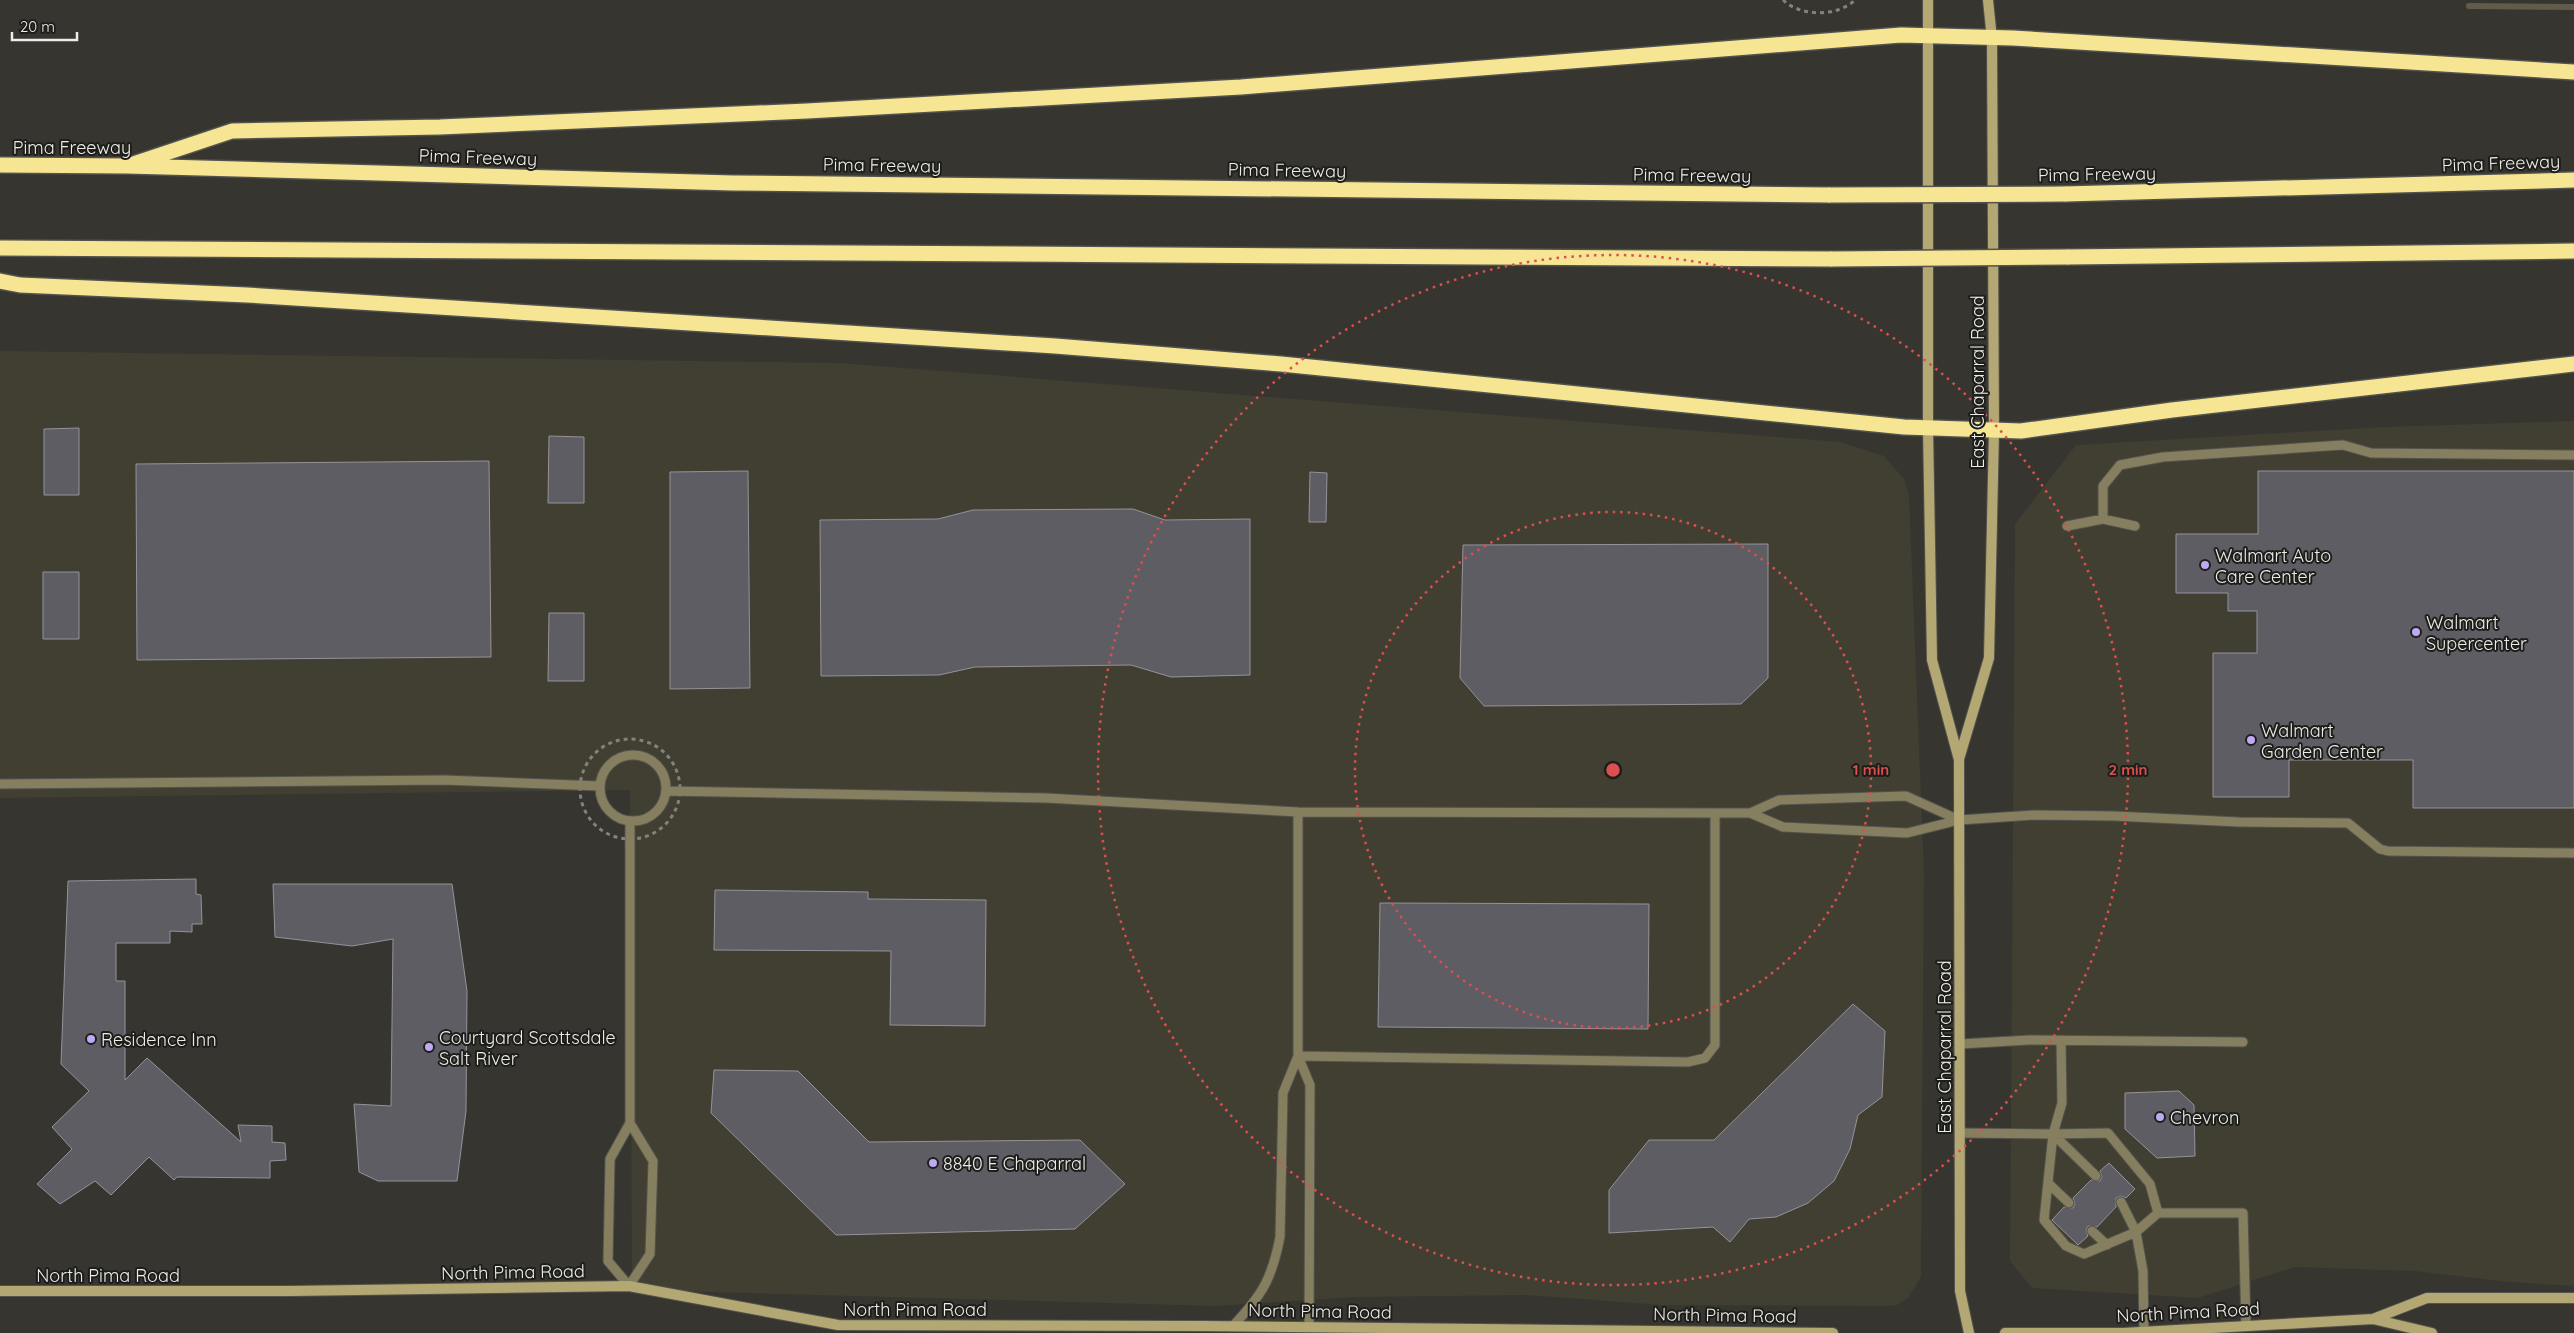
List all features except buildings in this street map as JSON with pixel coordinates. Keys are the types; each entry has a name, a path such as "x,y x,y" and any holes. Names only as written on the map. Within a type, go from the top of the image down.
{"highway":[{"path":"127,166 232,130 440,127 831,110 1241,87 1901,35 2033,39 2574,72"},
{"name":"Pima Freeway","path":"0,166 127,166 733,183 1830,195 2065,194 2574,180"},
{"path":"0,248 1832,259 2574,251"},
{"path":"0,281 20,286 247,295 1055,346 1281,364 1928,428 1994,431 2021,431 2172,410 2574,364"}],"main road":[{"name":"East Chaparral Road","path":"1928,0 1928,428 1932,660 1958,760 1961,1133 1960,1291 1968,1333"},
{"name":"East Chaparral Road","path":"1958,760 1988,658 1994,431 1992,39 1988,0"},
{"name":"North Pima Road","path":"0,1292 290,1291 629,1286 838,1325 1233,1326 1833,1333"},
{"name":"North Pima Road","path":"2373,1319 2427,1298 2574,1298"},
{"name":"North Pima Road","path":"2005,1333 2144,1332 2373,1319 2432,1333"}],"lane":[{"path":"2103,519 2103,486 2110,474 2120,466 2163,457 2343,445 2371,453 2574,455"},
{"path":"2067,526 2103,519 2135,526"},
{"path":"636,755 655,763 666,780 666,791 658,810 646,819 630,822 616,816 605,806 600,796 600,786 605,771 616,760 636,755"},
{"path":"0,784 444,780 600,786"},
{"path":"666,791 1046,798 1298,812 1750,813 1783,827 1907,833 1959,820 2068,815 2239,822 2348,823 2380,849 2388,851 2574,853"},
{"path":"1750,813 1779,800 1906,796 1959,820"},
{"path":"1233,1326 1265,1288 1280,1237 1283,1093 1298,1056 1298,812"},
{"path":"1298,1056 1688,1062 1705,1058 1715,1045 1715,813"},
{"path":"630,822 630,1122 610,1159 608,1261 629,1286 650,1254 653,1161 630,1122"},
{"path":"1960,1044 2061,1041 2243,1042"},
{"path":"2061,1041 2062,1103 2053,1134 2044,1220 2066,1246 2084,1254 2107,1246 2136,1232 2158,1212 2243,1213 2246,1326"},
{"path":"1298,1056 1310,1084 1309,1327"},
{"path":"1961,1133 2108,1133 2150,1184 2158,1212"},
{"path":"2053,1134 2096,1176"},
{"path":"2048,1183 2069,1203"},
{"path":"2121,1202 2136,1232 2143,1272 2144,1332"},
{"path":"2092,1231 2107,1246"}],"path":[{"path":"1783,0 1795,8 1808,12 1834,11 1855,0"},
{"path":"633,738 649,742 663,751 673,764 679,779 679,791 674,811 665,824 651,834 630,838 609,834 592,820 583,806 582,774 590,759 602,747 616,740 633,738"}],"shaded area":[{"path":"0,351 840,363 1840,442 1884,456 1904,479 1909,495 1924,872 1921,1277 1908,1298 1897,1305 1885,1306 1662,1305 1527,1295 1357,1297 1215,1306 632,1290 630,790 0,798"},
{"path":"2574,421 2574,1286 2509,1282 2414,1271 2295,1267 2198,1298 2032,1288 2010,1261 2015,524 2076,445 2384,427"}],"waterway":[{"path":"2469,6 2574,7"}],"place":[{"name":"Walmart Auto Care Center","path":"2205,565"},
{"name":"Walmart Supercenter","path":"2416,632"},
{"name":"Walmart Garden Center","path":"2251,740"},
{"name":"Residence Inn","path":"91,1039"},
{"name":"Courtyard Scottsdale Salt River","path":"429,1047"},
{"name":"Chevron","path":"2160,1117"},
{"name":"8840 E Chaparral","path":"933,1163"}]}
